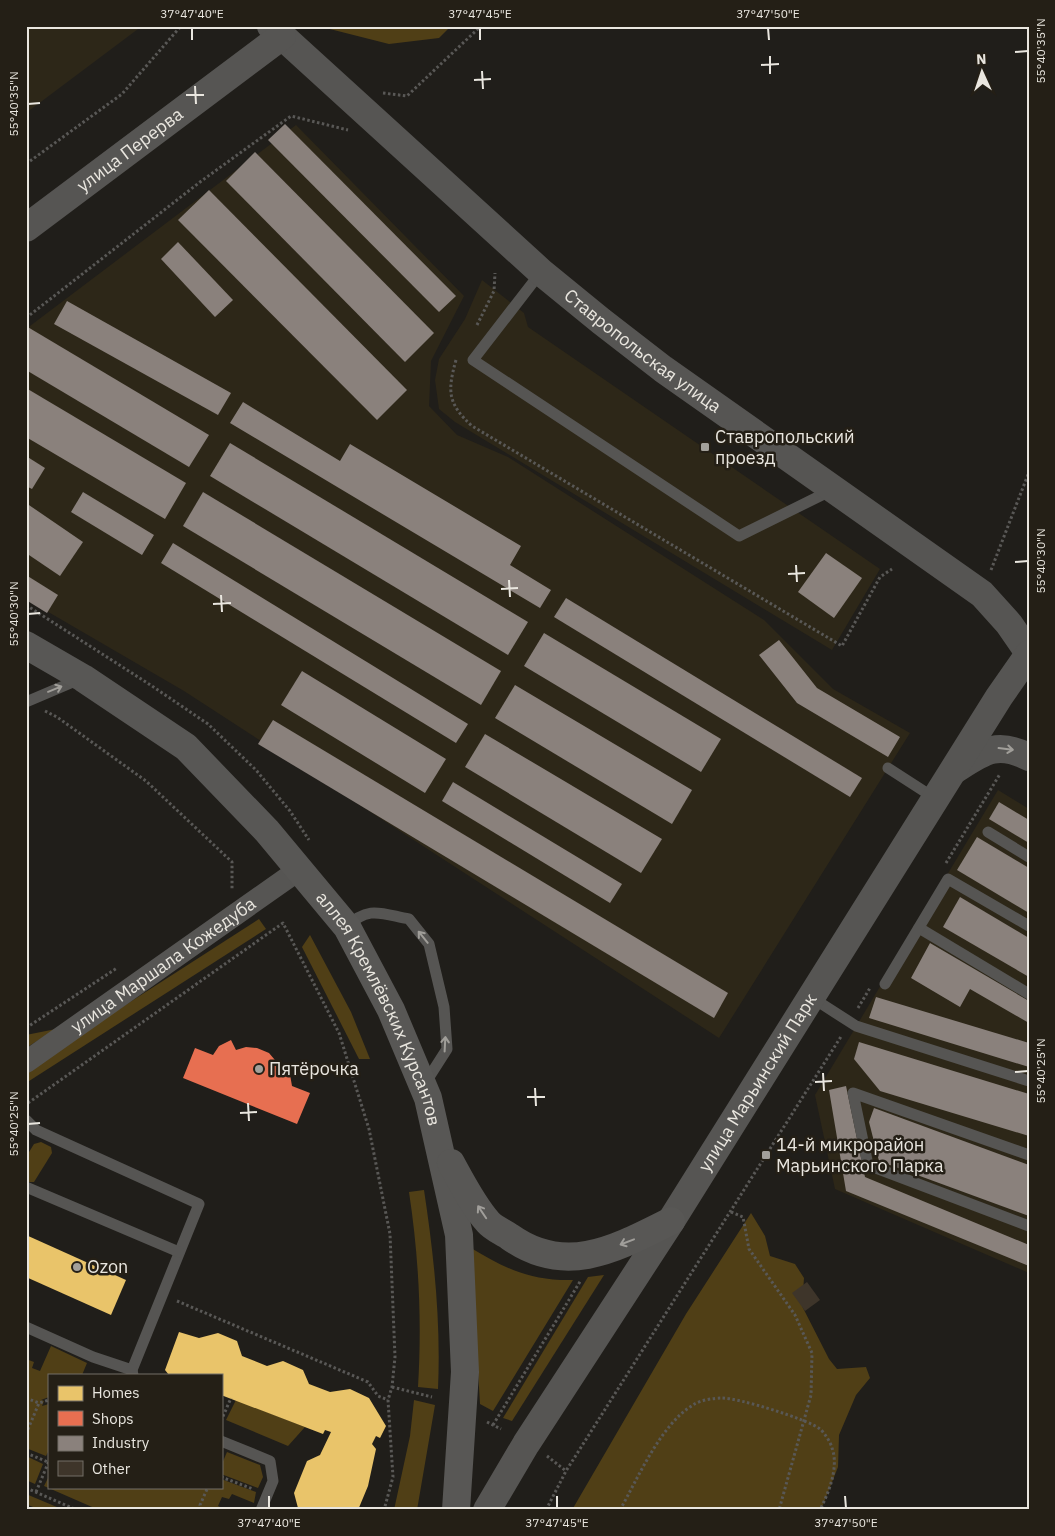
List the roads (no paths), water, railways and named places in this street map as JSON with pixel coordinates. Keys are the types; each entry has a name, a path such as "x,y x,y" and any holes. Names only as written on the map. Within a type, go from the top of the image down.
{"main road":[{"name":"аллея Кремлёвских Курсантов","path":"26,645 83,678 186,748 267,831 347,927 391,1010 423,1086 438,1140 459,1235 465,1372 456,1510"},
{"path":"438,1140 460,1181 489,1222 519,1244 551,1257 579,1257 596,1254 632,1241 671,1221"}],"street":[{"name":"улица Перерва","path":"26,228 277,31"},
{"name":"Ставропольская улица","path":"277,31 541,272 663,369 982,594 1009,624 1029,654"},
{"name":"улица Марьинский Парк","path":"487,1510 526,1444 671,1221 953,771 1029,654"},
{"path":"953,771 981,752 1000,748 1015,751 1029,757"},
{"name":"улица Маршала Кожедуба","path":"26,1062 300,869"}],"lane":[{"path":"541,272 473,360 739,536 834,488"},
{"path":"26,702 83,678"},
{"path":"888,768 936,799"},
{"path":"988,832 1029,856"},
{"path":"885,984 948,879 1029,926"},
{"path":"347,927 362,914 375,913 409,919 429,944 444,1007 447,1049 423,1086"},
{"path":"919,928 1029,994"},
{"path":"811,997 856,1026 1029,1081"},
{"path":"1029,1155 853,1092 868,1165 1029,1226"},
{"path":"26,1120 36,1130 199,1204 178,1252 133,1373 26,1327"},
{"path":"26,1187 178,1252"},
{"path":"222,1441 270,1461 273,1481 261,1510"}],"place":[{"name":"Ставропольский проезд","path":"705,447"},
{"name":"Пятёрочка","path":"259,1069"},
{"name":"14-й микрорайон Марьинского Парка","path":"766,1155"},
{"name":"Ozon","path":"77,1267"}]}
